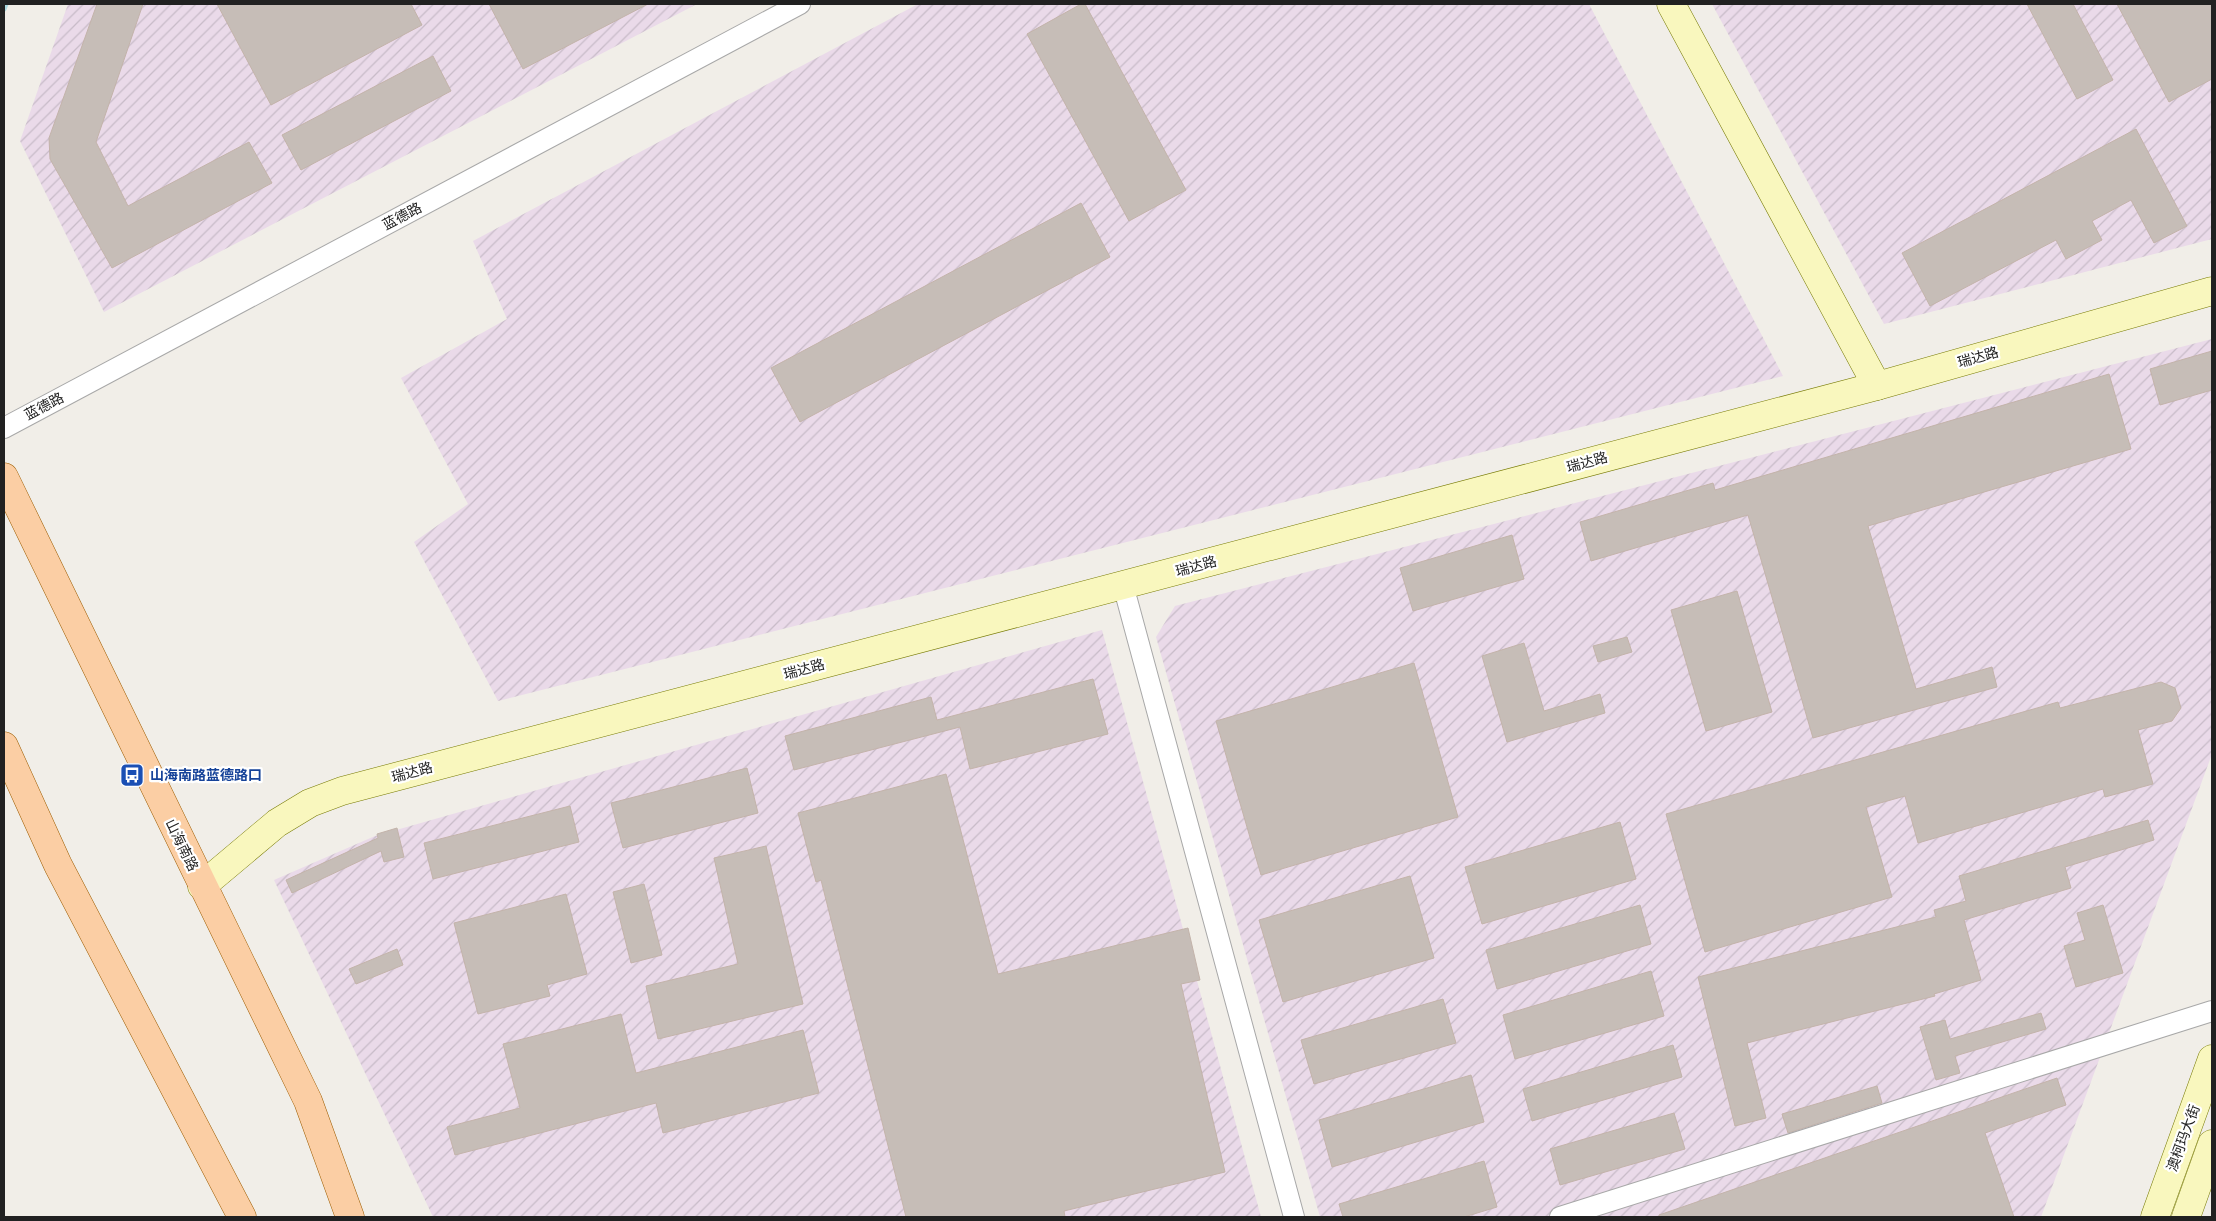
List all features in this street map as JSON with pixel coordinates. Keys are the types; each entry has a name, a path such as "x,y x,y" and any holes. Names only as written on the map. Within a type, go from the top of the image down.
{"main road":[{"name":"山海南路","path":"4,477 308,1101 350,1217"},
{"path":"4,746 58,865 242,1217"}],"street":[{"name":"蓝德路","path":"4,428 800,4"},
{"path":"1671,4 1877,386"},
{"name":"瑞达路","path":"202,886 277,823 310,803 342,791 1877,386 2212,291"},
{"path":"1123,585 1294,1217"},
{"path":"1560,1217 2212,1011"},
{"name":"澳柯玛大街","path":"2154,1217 2212,1059"},
{"path":"2186,1217 2212,1144"}],"shaded area":[{"path":"68,4 697,4 104,312 20,141"},
{"path":"918,4 1589,4 1783,376 498,701 414,542 468,504 401,378 507,319 473,241"},
{"path":"1712,4 2212,4 2212,239 1884,324"},
{"path":"2212,339 2212,754 2041,1217 1320,1217 1156,637 1175,606"},
{"path":"1102,630 1261,1217 433,1217 274,880 375,836"}],"building":[{"path":"97,4 143,4 96,142 128,206 249,142 272,183 112,268 50,159 49,138"},
{"path":"217,4 411,4 422,25 271,105"},
{"path":"489,4 648,4 523,69"},
{"path":"1081,4 1085,4 1186,190 1129,221 1027,34"},
{"path":"2027,4 2073,4 2113,80 2077,99"},
{"path":"2117,4 2212,4 2212,79 2169,102"},
{"path":"433,56 451,91 301,170 282,135"},
{"path":"2136,129 2187,226 2154,243 2131,200 2092,221 2102,240 2066,259 2056,240 1930,306 1902,253"},
{"path":"1081,203 1110,257 800,422 771,368"},
{"path":"2212,351 2212,390 2160,405 2150,369"},
{"path":"2109,374 2131,449 1868,526 1916,689 1992,667 1997,687 1813,738 1748,515 1591,561 1580,522 1713,483 1715,490"},
{"path":"1512,535 1524,579 1413,611 1400,568"},
{"path":"1737,591 1772,712 1706,731 1671,610"},
{"path":"1627,637 1632,652 1598,662 1593,646"},
{"path":"1524,643 1544,711 1600,694 1605,713 1507,742 1482,656"},
{"path":"1414,663 1458,817 1261,875 1216,721"},
{"path":"1093,679 1108,734 970,769 960,727 794,770 785,736 931,697 937,720"},
{"path":"2161,682 2175,688 2181,708 2172,721 2138,730 2153,784 2105,797 2103,789 1918,843 1905,796 1866,807 1892,897 1705,952 1666,814 2058,702 2060,708"},
{"path":"747,768 758,813 623,848 611,803"},
{"path":"946,774 998,974 1188,928 1200,980 1181,984 1225,1172 1064,1211 1065,1217 906,1217 821,880 816,882 798,813"},
{"path":"570,806 579,842 433,879 424,843"},
{"path":"2148,820 2154,840 2065,867 2071,888 1964,920 1981,980 1934,994 1935,996 1747,1043 1766,1118 1735,1126 1698,977 1936,917 1934,910 1966,901 1959,876"},
{"path":"1620,822 1636,879 1482,924 1465,867"},
{"path":"397,828 404,857 384,862 381,851 292,893 286,880 378,838 377,834"},
{"path":"766,846 803,1004 658,1039 646,986 738,964 714,858"},
{"path":"1410,876 1434,958 1283,1002 1259,920"},
{"path":"644,884 662,955 631,963 613,892"},
{"path":"566,894 587,974 547,985 550,996 478,1014 454,923"},
{"path":"1640,905 1651,944 1497,989 1486,950"},
{"path":"2103,905 2123,973 2076,987 2064,946 2085,940 2077,913"},
{"path":"397,949 403,965 356,984 349,969"},
{"path":"1651,971 1664,1016 1515,1059 1503,1015"},
{"path":"1443,999 1456,1043 1314,1084 1301,1040"},
{"path":"2041,1013 2046,1029 1955,1056 1960,1073 1936,1080 1920,1027 1945,1020 1950,1039"},
{"path":"621,1014 636,1073 803,1030 819,1093 663,1133 656,1103 455,1155 447,1127 520,1108 503,1044"},
{"path":"1673,1045 1682,1077 1532,1121 1523,1089"},
{"path":"1471,1075 1484,1122 1332,1167 1319,1120"},
{"path":"2057,1078 2066,1105 1985,1133 2014,1217 1659,1217 1659,1215"},
{"path":"1877,1086 1882,1103 1788,1133 1782,1114"},
{"path":"1674,1113 1685,1149 1560,1185 1550,1149"},
{"path":"1484,1161 1497,1207 1464,1217 1343,1217 1339,1204"}],"waterway":[{"path":"4,9 6,4"}],"place":[{"name":"山海南路蓝德路口","path":"132,775"}]}
